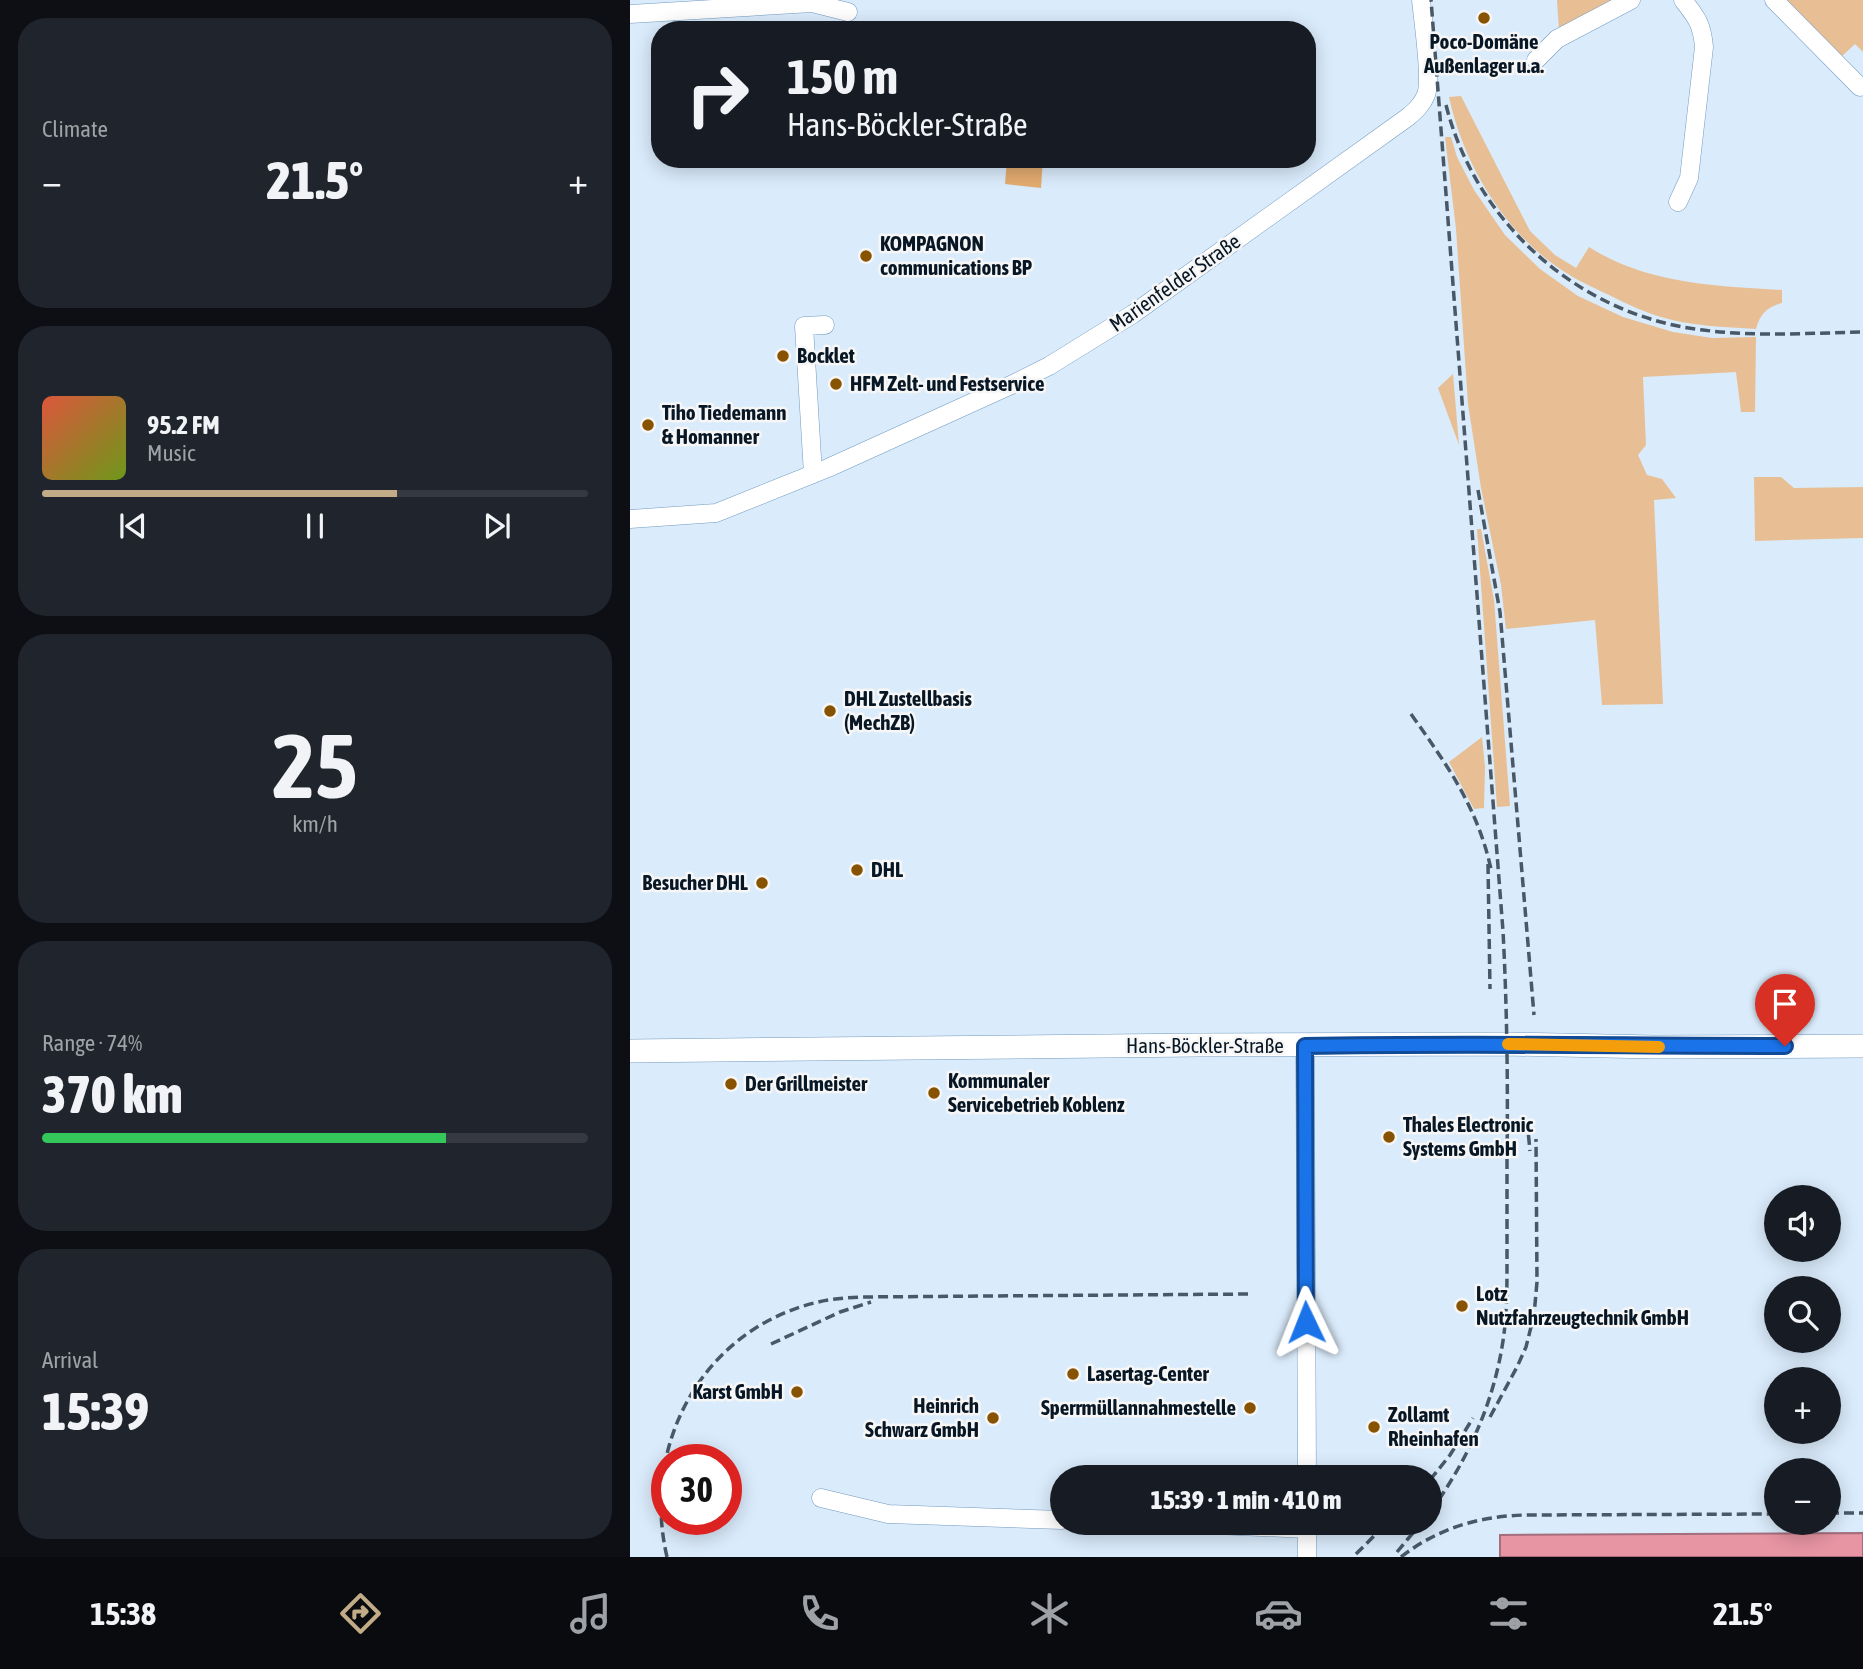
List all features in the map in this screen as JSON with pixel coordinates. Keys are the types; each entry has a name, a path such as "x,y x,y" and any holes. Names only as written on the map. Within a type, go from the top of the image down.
{"main road":[{"name":"Hans-Böckler-Straße","path":"630,1051 1009,1046 1863,1046"}],"street":[{"name":"Marienfelder Straße","path":"630,519 716,513 813,474 1011,385 1089,342 1218,254 1419,107 1426,94 1428,80 1421,0"},
{"path":"1536,60 1558,39 1631,0"},
{"path":"1678,202 1689,178 1704,47 1702,30 1683,0"},
{"path":"1774,0 1860,87"},
{"path":"630,14 813,3 848,12"},
{"path":"813,474 795,327 825,325"},
{"path":"1305,1046 1307,1465"},
{"path":"821,1498 888,1514 1050,1520"},
{"path":"1307,1535 1307,1557"}],"shaded area":[{"path":"1557,0 1619,0 1559,31"},
{"path":"1787,0 1863,0 1863,52 1855,44 1842,56"},
{"path":"1461,96 1530,231 1555,255 1576,268 1589,247 1634,269 1658,276 1732,287 1782,290 1782,303 1765,312 1756,329 1696,324 1672,320 1642,310 1568,274 1525,240 1491,197 1465,148 1456,123 1449,97"},
{"path":"1445,137 1451,137 1457,157 1474,190 1505,235 1540,269 1578,296 1623,317 1673,332 1712,338 1756,337 1755,412 1741,412 1736,372 1643,377 1646,445 1638,455 1647,475 1662,479 1676,498 1654,500 1663,704 1602,705 1595,620 1506,629 1501,585 1481,488 1468,404 1456,229"},
{"path":"1006,168 1042,168 1041,188 1005,184"},
{"path":"1453,374 1459,445 1438,388"},
{"path":"1754,477 1781,477 1794,488 1863,487 1863,538 1755,541"},
{"path":"1477,529 1481,529 1494,600 1510,806 1497,807"},
{"path":"1482,737 1485,767 1484,808 1474,809 1449,762"},
{"path":"1863,1533 1863,1557 1500,1557 1500,1535"}],"railway":[{"path":"1431,0 1503,931 1507,1103 1507,1294 1502,1347 1492,1391 1476,1434 1442,1494"},
{"path":"1446,105 1461,148 1482,188 1508,225 1540,257 1576,284 1615,306 1658,321 1703,330 1783,334 1863,332"},
{"path":"1478,490 1500,612 1534,1015"},
{"path":"1411,714 1469,806 1478,825 1491,869"},
{"path":"1488,864 1490,989"},
{"path":"1527,1120 1530,1151"},
{"path":"1490,1417 1526,1347 1534,1315 1537,1282 1536,1139"},
{"path":"667,1557 661,1515 663,1475 672,1436 688,1399 711,1367 740,1339 774,1318 814,1303 861,1297 1250,1294"},
{"path":"771,1344 840,1312 871,1302"},
{"path":"1442,1465 1473,1418"},
{"path":"1841,1513 1863,1513"},
{"path":"1401,1557 1445,1531 1492,1518 1526,1515 1764,1514"},
{"path":"1356,1554 1375,1535"},
{"path":"1397,1552 1411,1535"}],"slow traffic":[{"path":"1508,1044 1659,1047"}],"place":[{"name":"Poco-Domäne Außenlager u.a.","path":"1484,18"},
{"name":"KOMPAGNON communications BP","path":"866,256"},
{"name":"Bocklet","path":"783,356"},
{"name":"HFM Zelt- und Festservice","path":"836,384"},
{"name":"Tiho Tiedemann & Homanner","path":"648,425"},
{"name":"DHL Zustellbasis (MechZB)","path":"830,711"},
{"name":"DHL","path":"857,870"},
{"name":"Besucher DHL","path":"762,883"},
{"name":"Der Grillmeister","path":"731,1084"},
{"name":"Kommunaler Servicebetrieb Koblenz","path":"934,1093"},
{"name":"Thales Electronic Systems GmbH","path":"1389,1137"},
{"name":"Lotz Nutzfahrzeugtechnik GmbH","path":"1462,1306"},
{"name":"Lasertag-Center","path":"1073,1374"},
{"name":"Karst GmbH","path":"797,1392"},
{"name":"Sperrmüllannahmestelle","path":"1250,1408"},
{"name":"Heinrich Schwarz GmbH","path":"993,1418"},
{"name":"Zollamt Rheinhafen","path":"1374,1427"}],"route":[{"path":"1306,1322 1305,1046 1785,1046"}]}
